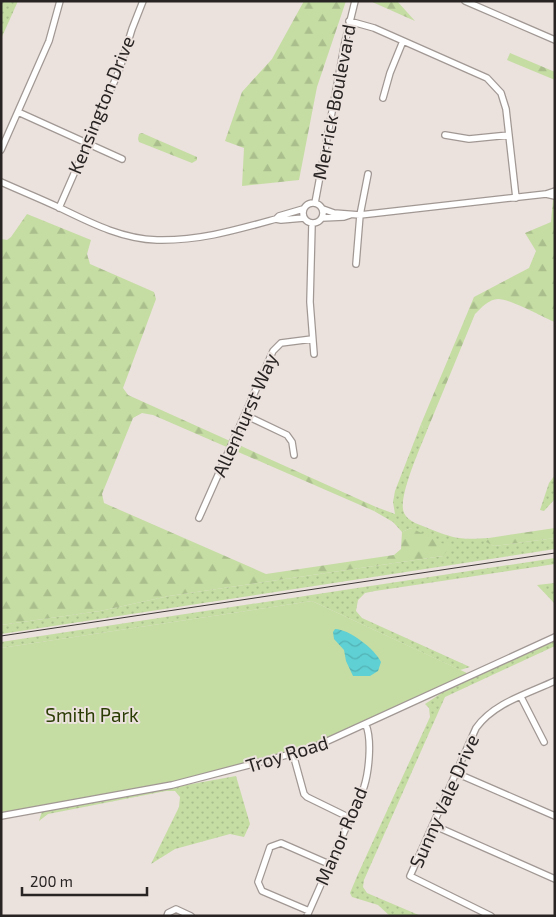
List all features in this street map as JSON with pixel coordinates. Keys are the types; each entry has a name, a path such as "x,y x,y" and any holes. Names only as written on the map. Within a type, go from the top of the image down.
{"street":[{"path":"1,150 49,41 60,1"},
{"name":"Kensington Drive","path":"59,208 119,71 143,1"},
{"name":"Merrick Boulevard","path":"315,203 349,21 355,1"},
{"path":"465,1 555,40"},
{"path":"349,21 374,28 481,75 491,82 501,93 504,100 516,198"},
{"path":"383,98 390,73 403,41"},
{"path":"18,112 122,159"},
{"path":"445,135 469,139 509,135"},
{"path":"356,264 360,215 368,174"},
{"path":"1,182 103,228 126,235 156,240 220,235 276,219 279,216 303,209 308,204 315,203 320,205 322,209 322,218"},
{"path":"322,209 350,215 360,215 516,198 555,191"},
{"path":"546,194 555,196"},
{"path":"303,209 304,218"},
{"path":"312,224 317,223 322,218 350,215"},
{"path":"276,219 297,217 304,218 312,224"},
{"path":"312,224 310,302 314,354"},
{"name":"Allenhurst Way","path":"199,518 273,350 287,342 312,339"},
{"path":"245,415 287,435 292,442 294,455"},
{"name":"Troy Road","path":"1,816 172,785 321,745 555,637"},
{"name":"Sunny Vale Drive","path":"491,916 410,876 476,728 484,717 493,710 555,681"},
{"path":"521,697 544,742"},
{"name":"Manor Road","path":"308,913 364,788 369,736 366,725"},
{"path":"293,754 304,794 350,818"},
{"path":"456,773 555,816"},
{"path":"433,825 555,879"},
{"path":"308,913 262,891 258,882 270,847 281,843 329,864"},
{"path":"167,916 168,913 176,910 191,916"}],"green space":[{"path":"1,1 18,1 1,39"},
{"path":"304,1 346,1 317,87 299,180 242,186 244,148 225,141 242,92 272,59"},
{"path":"370,1 397,1 415,21"},
{"path":"510,53 555,72 555,80 507,60"},
{"path":"142,133 197,157 197,160 192,163 139,142 139,134"},
{"path":"555,176 555,322 504,300 495,299 485,304 475,314 428,428 423,428 421,424 474,297 529,268 536,251 525,233 551,222"},
{"path":"27,214 91,240 87,254 90,264 154,292 156,299 123,388 128,395 376,507 374,511 153,415 142,413 133,418 102,494 104,503 266,574 394,555 401,549 402,532 411,528 450,547 443,556 169,596 100,611 1,625 1,239 7,240 11,237"},
{"path":"421,424 423,428 428,428 411,471 404,496 404,513 408,519 453,537 465,539 489,538 487,542 494,546 555,538 555,549 1,634 1,625 100,611 169,596 443,556 411,528 402,532 393,522 374,511 376,507 395,514 393,502 395,491"},
{"path":"555,475 554,500 544,511 540,510 549,483"},
{"path":"555,528 555,538 494,546 486,542 489,538"},
{"path":"555,558 555,564 375,591 365,593 358,600 356,611 362,618 470,667 460,670 312,601 1,648 1,642"},
{"path":"555,583 555,604 537,585"},
{"name":"Smith Park","path":"312,601 469,674 305,750 196,778 1,813 1,648"},
{"path":"555,640 555,646 445,697 364,880 363,887 367,893 421,916 390,916 378,905 352,897 350,893 358,874 430,717 429,708 425,704 443,692"},
{"path":"236,776 250,824 244,837 230,834 175,849 151,864 179,807 180,797 175,791 166,791 48,814 39,821 42,811"}],"water":[{"path":"335,629 354,636 373,651 381,662 378,671 370,676 353,676 346,661 344,650 334,639 333,632"}],"railway":[{"path":"1,636 555,553"}]}
